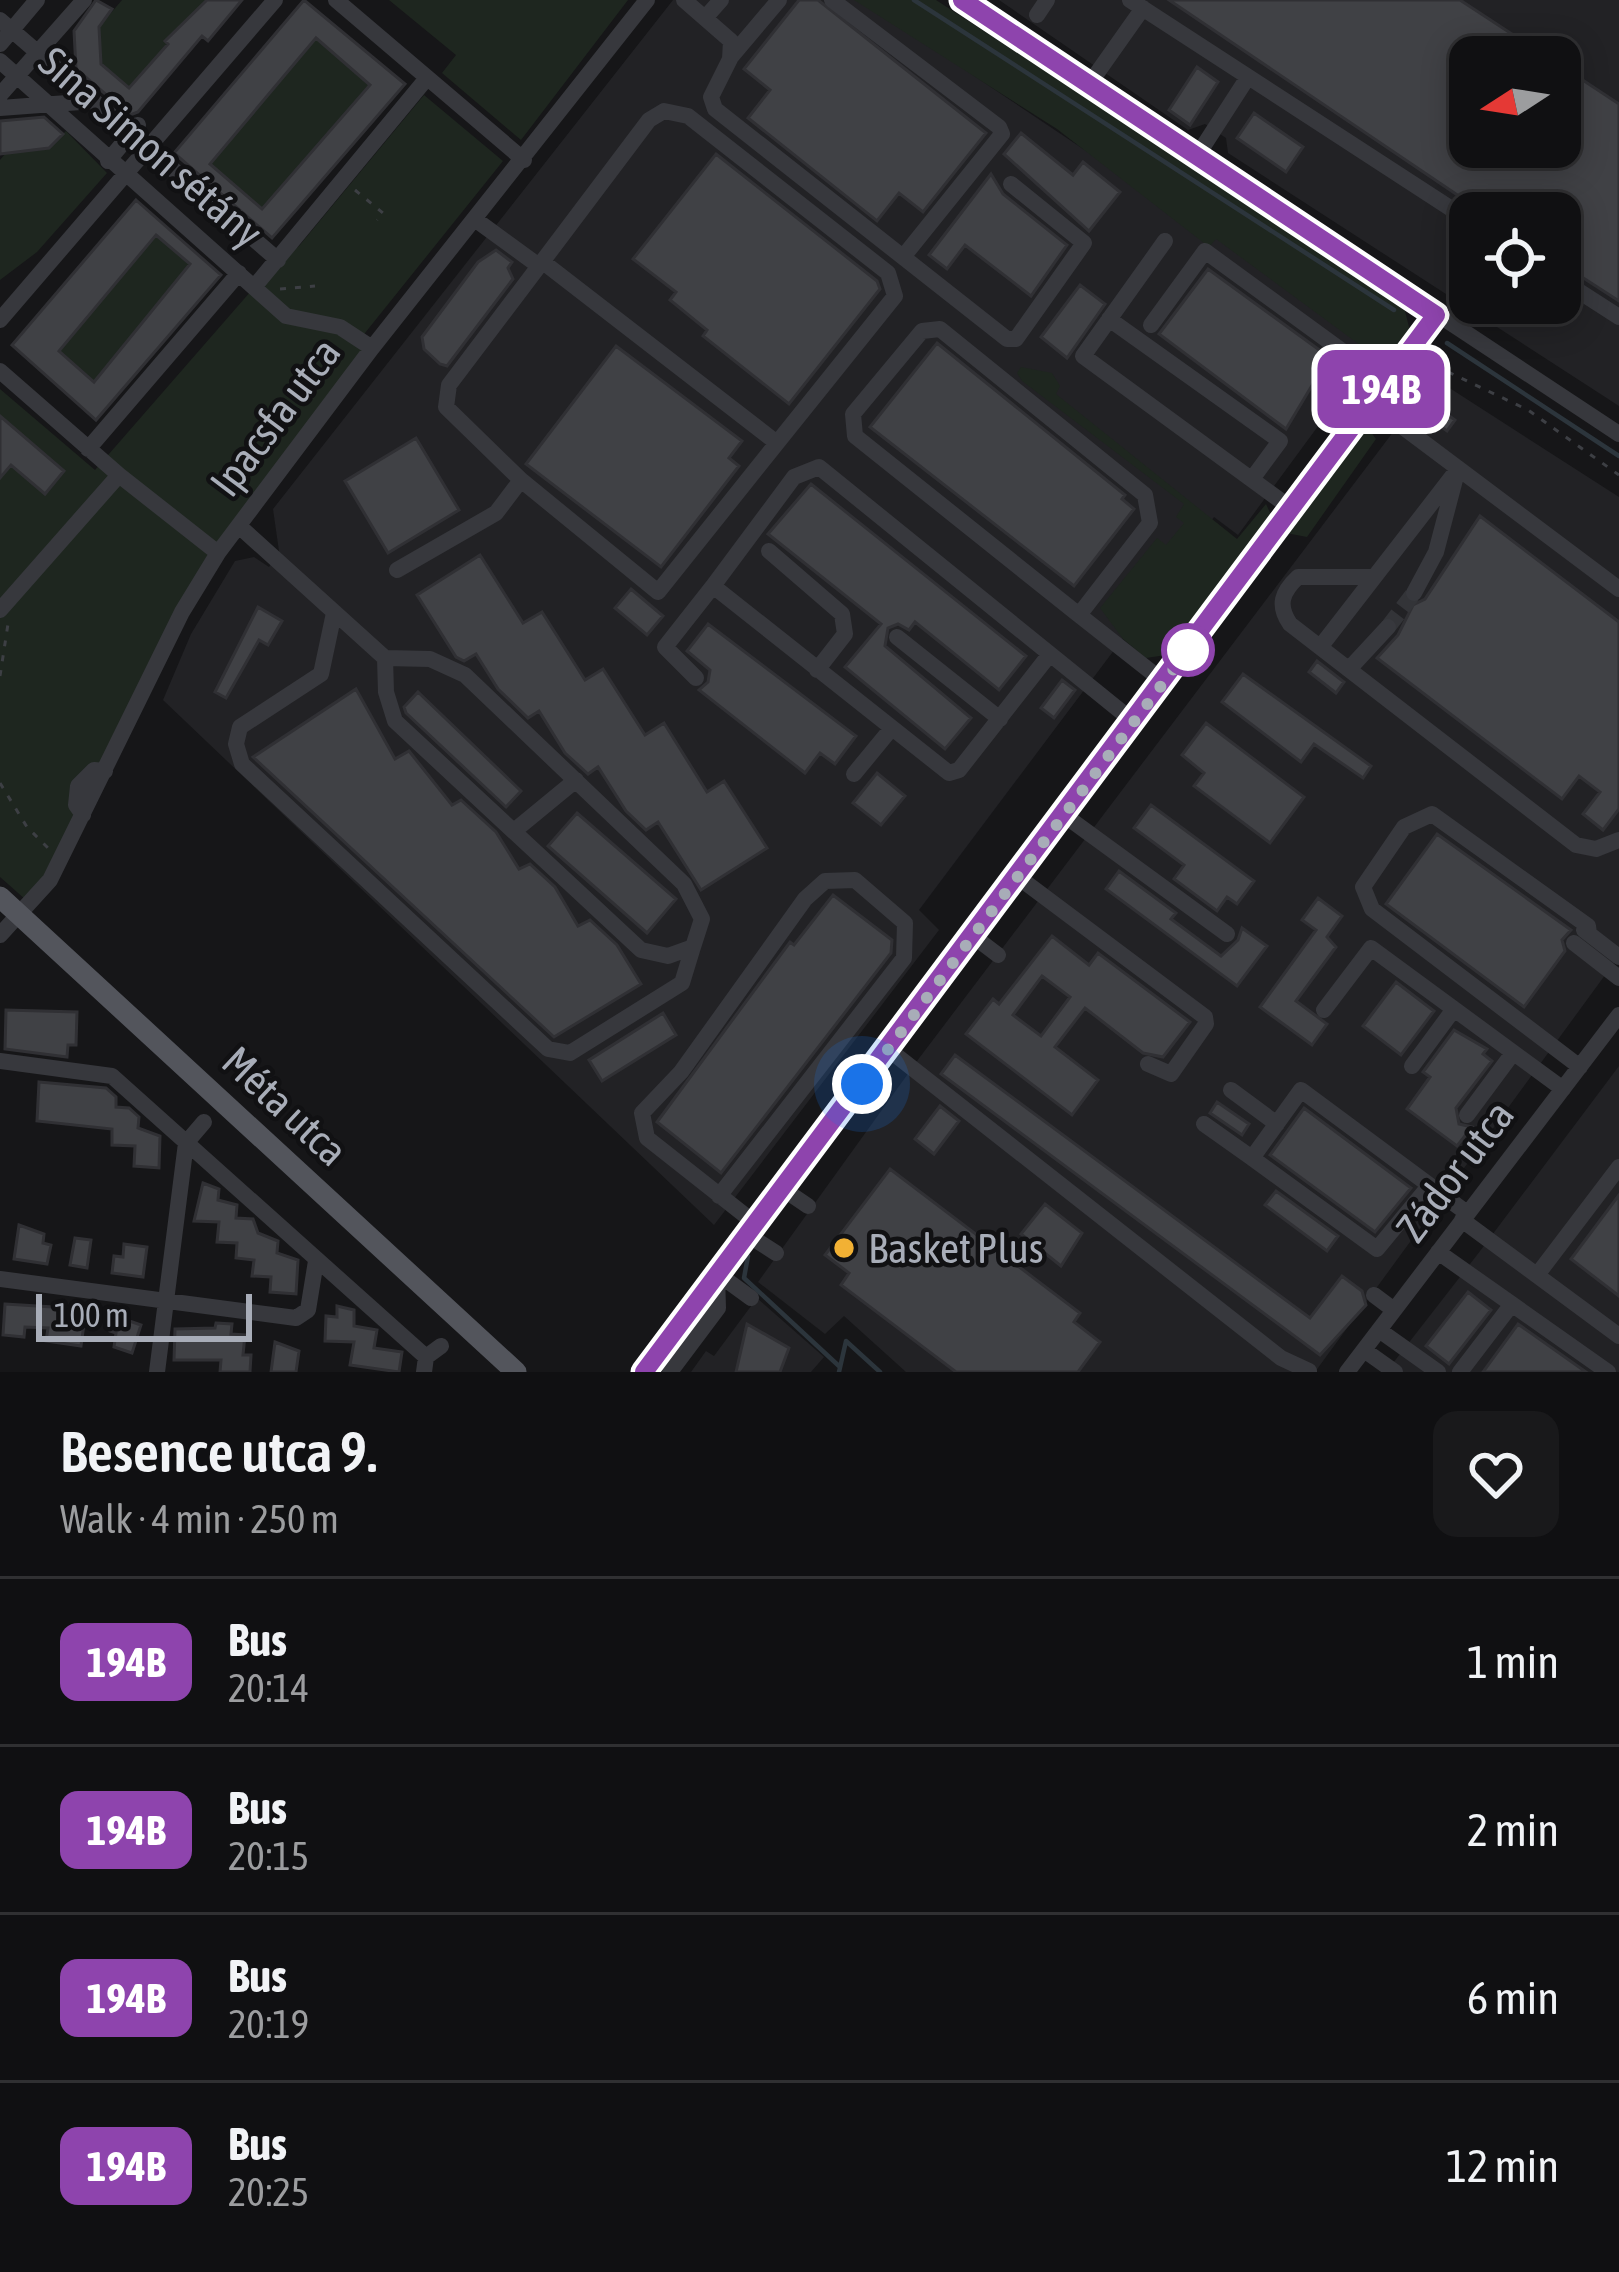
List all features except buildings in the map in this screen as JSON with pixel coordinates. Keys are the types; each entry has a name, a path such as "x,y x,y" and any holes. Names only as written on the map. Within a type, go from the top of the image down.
{"main road":[{"name":"Méta utca","path":"0,897 516,1372"}],"street":[{"path":"4,31 37,0"},
{"path":"0,320 130,180 151,144 274,0"},
{"path":"336,0 524,160"},
{"name":"Ipacsfa utca","path":"0,935 21,915 61,858 182,612 218,553 372,348 647,0"},
{"path":"684,0 735,47"},
{"path":"705,18 721,0"},
{"path":"779,0 735,47 711,97 715,109 1007,339 1016,339 1084,243 1011,184"},
{"path":"832,0 999,127 1002,134 903,257"},
{"path":"962,0 1197,156 1432,322 1619,434"},
{"path":"0,95 77,2"},
{"path":"1090,83 1137,4 1449,206"},
{"name":"Sina Simon sétány","path":"4,31 38,52 130,134 151,144 166,164 278,260"},
{"name":"Sina Simon sétány","path":"0,61 286,316 340,327 372,348"},
{"path":"1197,156 1248,77"},
{"name":"Sina Simon sétány","path":"258,288 428,79"},
{"path":"0,108 94,101"},
{"path":"664,111 688,116 888,273 895,289 887,310 658,592 521,480 456,422 446,407 445,392 541,264 649,120 664,111"},
{"path":"107,161 130,134"},
{"path":"476,220 776,443"},
{"path":"1165,241 1082,356 1292,509"},
{"path":"1151,325 1205,251 1386,382"},
{"path":"88,449 239,273"},
{"path":"1581,293 1619,317"},
{"path":"1109,319 1280,441 1252,479"},
{"path":"644,1372 1432,322"},
{"path":"1078,615 1150,523 1151,505 940,329 922,331 854,414 855,436 1078,615 1164,682"},
{"path":"0,371 119,476 218,553"},
{"path":"1371,403 1619,589"},
{"path":"696,678 665,647 794,476 820,467 1134,722"},
{"path":"1321,646 1458,469"},
{"path":"1414,593 1436,552 1458,469"},
{"path":"4,606 119,476"},
{"path":"398,570 496,513 521,480"},
{"path":"239,526 386,658 430,659 465,675 684,884 702,919 682,983 570,1053 548,1049 242,764 236,744 240,727 321,674 334,613"},
{"path":"770,551 842,614 845,634 817,670"},
{"path":"1371,577 1303,575 1286,589 1281,606 1285,617 1576,845 1596,849 1619,840"},
{"path":"713,586 943,771 955,772 1050,654"},
{"path":"1350,668 1388,627"},
{"path":"897,637 1000,719"},
{"path":"386,658 386,692 395,721 654,957 663,995"},
{"path":"854,774 891,729"},
{"path":"514,831 576,781"},
{"path":"1580,1067 1372,909 1363,887 1404,826 1432,814 1588,926 1582,936"},
{"path":"1064,815 1227,934"},
{"path":"1018,877 1205,1017 1171,1074 1148,1064"},
{"path":"719,1196 904,958 905,923 855,880 825,881 805,898 680,1072 645,1105 641,1121 647,1138 719,1196 776,1253"},
{"path":"973,936 998,955"},
{"path":"1582,936 1619,957"},
{"path":"1582,936 1619,978"},
{"path":"654,957 693,947"},
{"path":"1324,1010 1371,948 1563,1089"},
{"path":"1412,1066 1454,1009"},
{"name":"Zádor utca","path":"1347,1372 1619,1015"},
{"path":"888,1048 1281,1358 1309,1371"},
{"path":"1467,1115 1514,1053"},
{"path":"0,1061 112,1076 430,1358"},
{"path":"1231,1090 1277,1124"},
{"path":"1252,1158 1301,1090 1619,1336"},
{"path":"157,1372 187,1143 204,1123"},
{"path":"1204,1124 1377,1249 1429,1186"},
{"path":"1537,1275 1612,1191 1619,1167"},
{"path":"783,1189 808,1206"},
{"path":"1438,1252 1608,1372"},
{"path":"0,1279 296,1318 308,1310 316,1261"},
{"path":"718,1275 751,1298"},
{"path":"670,1372 718,1307 718,1275"},
{"path":"1374,1294 1394,1310"},
{"path":"1460,1372 1512,1304"},
{"path":"1379,1330 1438,1372"},
{"path":"1364,1350 1396,1372"}],"path":[{"path":"344,180 383,213 376,220"},
{"path":"258,288 314,286"},
{"path":"1432,322 1437,366 1528,410 1619,475"},
{"path":"0,676 4,606"},
{"path":"0,783 39,843 61,858"}],"shaded area":[{"path":"122,0 207,0 166,40 129,88 101,64 99,27"},
{"path":"389,0 628,0 521,140 442,73 456,55"},
{"path":"673,0 861,0 1377,346 1238,535 1214,517 919,910 939,930 714,1225 163,700 191,634 235,561 254,557 269,567 279,551 273,509"},
{"path":"854,0 936,0 1403,303 1410,331 1387,365 1216,239 1209,247 1057,129"},
{"path":"999,0 1619,0 1619,406 1492,324 1581,324 1581,192 1449,192 1449,296 1228,153 1226,138 1205,124 1188,130"},
{"path":"316,38 370,85 262,209 210,164"},
{"path":"424,95 503,161 361,338 372,348 218,553 50,880 26,900 0,877 0,389 95,470 278,260 299,246"},
{"path":"66,131 107,173 37,252 0,280 0,160 5,154 49,147"},
{"path":"156,235 190,264 94,382 59,351"},
{"path":"1021,367 1052,373 1060,386 1056,394 1237,539 1266,504 1275,523 1173,654 1146,658 1123,639 1100,608 1157,538 1166,545 1184,523 1176,517 1184,504 1022,381 1017,373"},
{"path":"1434,378 1619,497 1619,956 1315,1372 906,1372 844,1316 825,1334 758,1282 920,1057"},
{"path":"1365,424 1376,439 1307,537 1286,533"},
{"path":"1619,1066 1619,1372 1386,1372 1477,1255"},
{"path":"757,1298 824,1357 811,1372 691,1372 706,1351 714,1356"}],"waterway":[{"path":"914,0 1394,310"},
{"path":"1447,343 1619,456"},
{"path":"748,1256 744,1278 840,1367"},
{"path":"839,1372 846,1341 880,1372"}],"tunnel":[{"path":"1388,627 1414,593"}],"bus line":[{"name":"194B","path":"644,1372 1436,315 962,0"}],"place":[{"name":"Basket Plus","path":"844,1248"}],"route":[{"path":"862,1084 1190,647 1188,650"}]}
